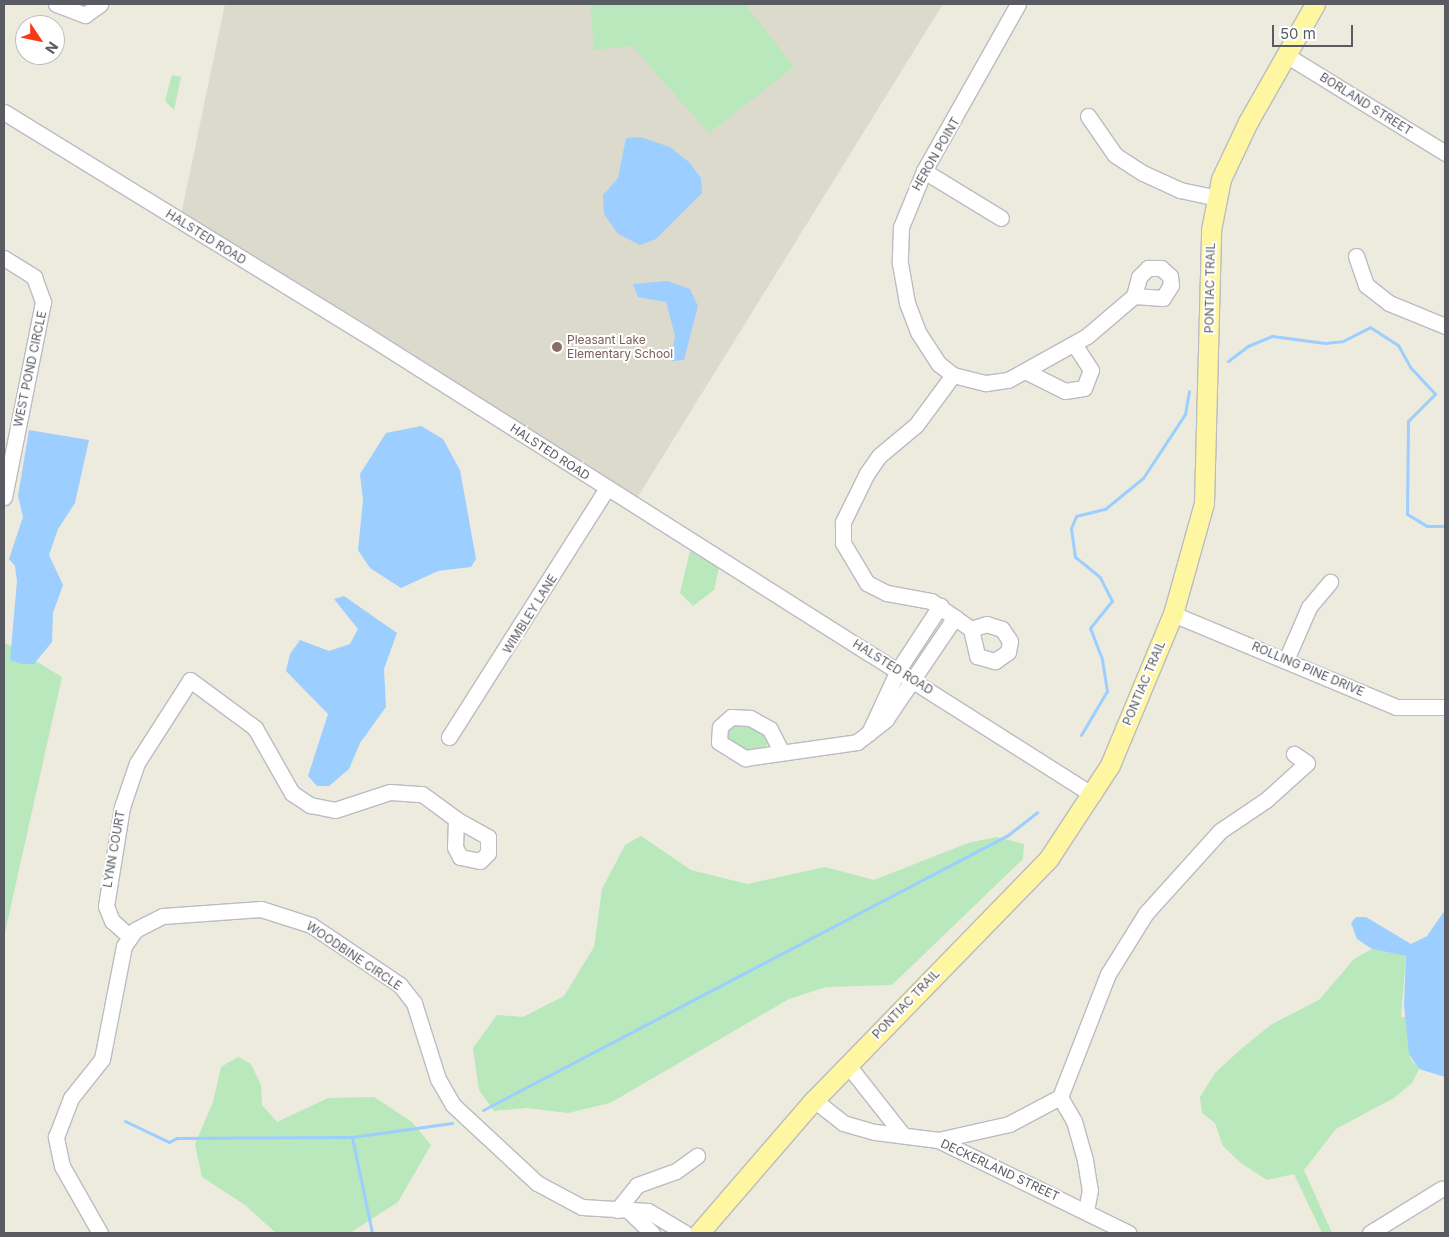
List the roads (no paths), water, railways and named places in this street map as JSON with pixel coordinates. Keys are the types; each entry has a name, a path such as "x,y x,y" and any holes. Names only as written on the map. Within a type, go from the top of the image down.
{"main road":[{"name":"PONTIAC TRAIL","path":"699,1233 847,1064 1049,858 1094,796 1173,614 1204,502 1210,262 1217,198 1230,155 1315,4"}],"street":[{"path":"56,4 85,15 100,4"},
{"name":"HERON POINT","path":"1018,4 924,171 901,227 900,263 918,332 939,364 953,375 986,383 1027,372 1074,344 1134,296"},
{"name":"BORLAND STREET","path":"1286,55 1445,153"},
{"name":"HALSTED ROAD","path":"4,112 913,679 1094,796"},
{"path":"1088,116 1115,154 1143,173 1180,190 1217,198"},
{"path":"924,171 1001,218"},
{"path":"1356,256 1366,285 1389,303 1445,326"},
{"name":"WEST POND CIRCLE","path":"4,258 34,277 43,302 4,497"},
{"path":"1027,372 1065,391 1084,388 1091,370 1074,344"},
{"path":"953,375 916,425 879,456 843,522 843,543 867,583 887,593 922,598 940,606 971,629"},
{"name":"WIMBLEY LANE","path":"449,737 607,488"},
{"path":"1286,660 1309,607 1330,582"},
{"path":"869,733 898,670 940,606"},
{"name":"ROLLING PINE DRIVE","path":"1173,614 1396,707 1445,707"},
{"path":"781,751 850,744 869,733 886,719 955,617"},
{"name":"LYNN COURT","path":"130,937 112,921 106,906 122,807 137,763 190,680 254,728 292,793 310,805 334,810 403,790 422,794 456,820"},
{"path":"938,1140 1009,1124 1060,1097 1108,974 1146,913 1220,831 1307,763 1294,754"},
{"name":"WOODBINE CIRCLE","path":"130,937 164,916 261,909 311,925 400,985 414,1003 438,1078 471,1126 562,1200 623,1211 648,1211 685,1233"},
{"path":"100,1233 62,1166 56,1137 71,1098 102,1059 120,962 130,937"},
{"path":"847,1064 902,1134"},
{"path":"1060,1097 1074,1121 1085,1160 1090,1190 1086,1210"},
{"name":"DECKERLAND STREET","path":"814,1100 844,1122 875,1132 938,1140 1086,1210 1129,1233"},
{"path":"652,1233 623,1211 637,1185 676,1171 697,1156"},
{"path":"1370,1233 1441,1189"}],"water":[{"path":"640,137 670,147 690,163 701,178 702,193 656,239 640,245 618,234 604,214 603,195 618,178 626,138"},
{"path":"667,281 690,289 698,306 684,360 671,361 675,336 666,302 638,297 633,284"},
{"path":"421,426 443,439 460,470 476,559 471,567 438,571 401,588 370,568 358,550 363,500 360,474 386,433"},
{"path":"29,430 89,440 75,503 58,529 49,555 63,585 53,613 52,642 34,664 22,664 10,660 17,581 15,566 9,559 23,517 18,496"},
{"path":"344,596 397,633 384,669 386,707 360,743 349,769 329,786 317,786 308,776 328,714 286,671 290,654 300,640 329,651 350,644 358,629 334,599"},
{"path":"1445,910 1445,1077 1419,1069 1409,1054 1404,1005 1406,956 1372,949 1357,939 1351,923 1356,917 1366,917 1411,944 1427,936"}],"waterway":[{"path":"1228,361 1248,346 1272,336 1325,343 1343,341 1370,327 1398,345 1410,367 1435,394 1408,421 1407,514 1427,526 1445,526"},
{"path":"1081,735 1107,691 1102,659 1090,628 1112,601 1100,577 1075,557 1071,528 1076,516 1105,509 1143,478 1185,414 1189,391"},
{"path":"483,1110 1008,835 1037,812"},
{"path":"125,1121 169,1142 177,1138 352,1137 452,1123"},
{"path":"352,1137 372,1233"}],"place":[{"name":"Pleasant Lake Elementary School","path":"557,347"}]}
